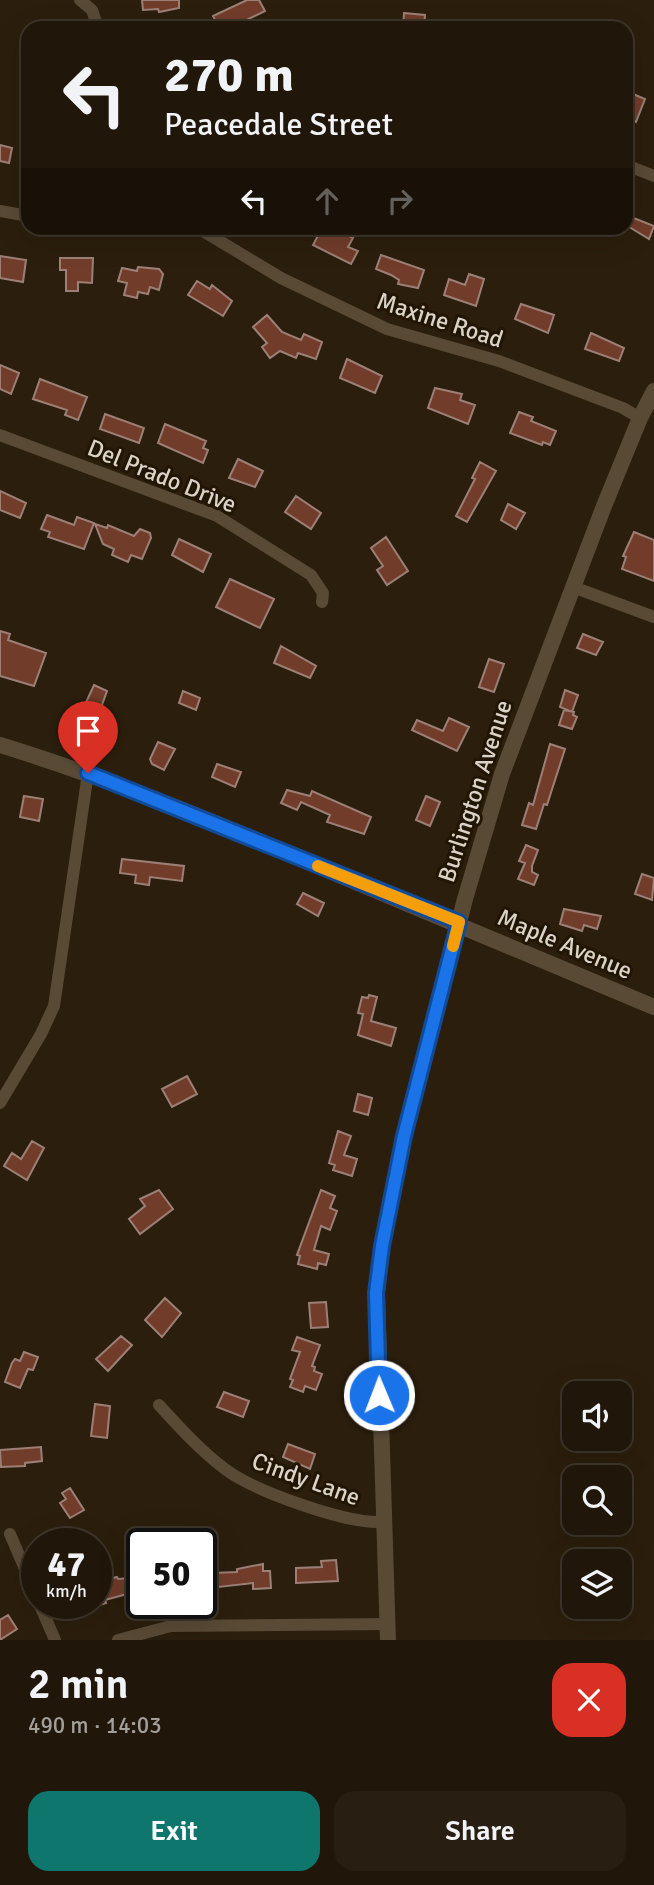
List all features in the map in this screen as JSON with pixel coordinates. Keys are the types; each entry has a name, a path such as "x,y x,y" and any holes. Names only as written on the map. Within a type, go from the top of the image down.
{"main road":[{"name":"Burlington Avenue","path":"388,1632 382,1522 376,1293 382,1246 404,1136 459,922 502,774 640,418 654,391"},
{"name":"Maple Avenue","path":"0,745 88,773 459,922 654,1007"}],"street":[{"path":"80,0 92,10 96,21"},
{"path":"633,168 654,176"},
{"path":"0,211 21,215"},
{"name":"Maxine Road","path":"210,235 281,278 387,329 499,361 622,408 640,418"},
{"name":"Del Prado Drive","path":"0,435 217,516 311,575 323,593 322,602"},
{"path":"573,587 654,617"},
{"path":"0,1103 41,1034 54,1006 88,773"},
{"name":"Cindy Lane","path":"159,1405 227,1471 286,1498 323,1511 366,1523 382,1522"},
{"path":"10,1534 21,1560"},
{"path":"46,1619 55,1640"},
{"path":"118,1640 171,1626 388,1632"}],"building":[{"path":"142,0 179,0 179,8 159,12 158,9 143,10"},
{"path":"247,0 259,0 265,11 244,21 216,21 213,16"},
{"path":"404,13 425,15 425,21 403,21"},
{"path":"633,94 645,99 636,122 633,121"},
{"path":"0,145 12,148 9,163 0,161"},
{"path":"633,218 654,226 649,239 633,229"},
{"path":"318,235 347,235 353,238 348,247 358,251 351,264 313,245"},
{"path":"381,255 424,270 418,288 398,284 399,280 376,269"},
{"path":"0,256 26,260 23,282 0,278"},
{"path":"60,258 93,258 92,283 78,282 78,291 66,291 66,270 60,270"},
{"path":"138,267 159,269 163,274 159,290 150,287 148,294 138,292 137,298 124,295 127,283 118,281 122,268 137,271"},
{"path":"469,274 484,279 476,306 444,295 449,279 465,285"},
{"path":"197,281 210,289 212,285 232,301 223,316 188,295"},
{"path":"521,304 554,315 548,333 515,319"},
{"path":"267,315 282,332 301,340 304,334 322,342 316,359 298,353 296,358 280,351 270,358 262,347 267,343 253,327"},
{"path":"591,333 624,348 619,361 585,349"},
{"path":"347,359 382,376 375,393 340,378"},
{"path":"0,365 19,373 11,394 0,389"},
{"path":"40,379 87,397 78,420 65,415 67,410 33,399"},
{"path":"435,388 462,394 460,400 475,405 468,424 428,408"},
{"path":"519,412 533,417 531,421 556,431 550,445 543,442 542,445 510,433"},
{"path":"105,414 144,428 139,443 100,429"},
{"path":"165,424 206,441 203,448 208,450 203,463 158,443"},
{"path":"238,459 263,471 255,487 229,478"},
{"path":"480,462 496,471 467,522 456,516 475,479 472,478"},
{"path":"0,491 26,503 20,518 0,510"},
{"path":"296,496 321,513 311,529 285,512"},
{"path":"508,504 525,513 516,529 501,520"},
{"path":"47,515 74,525 77,517 94,523 84,549 48,537 50,532 41,529"},
{"path":"95,524 107,528 108,525 134,536 140,529 150,533 151,538 142,559 131,555 128,562 112,555 114,549 103,544"},
{"path":"634,532 654,540 654,581 622,569 626,557 623,556"},
{"path":"386,537 408,571 387,585 377,570 383,566 371,548"},
{"path":"179,539 211,554 203,572 172,555"},
{"path":"230,579 274,599 260,628 216,607"},
{"path":"0,631 10,634 8,640 46,653 34,686 0,676"},
{"path":"583,634 603,642 596,655 577,648"},
{"path":"281,646 316,666 310,678 274,663"},
{"path":"489,659 504,664 494,692 479,687"},
{"path":"94,685 107,691 89,741 76,736 76,724"},
{"path":"565,690 578,695 572,712 560,707"},
{"path":"183,691 200,698 196,710 179,703"},
{"path":"564,710 574,712 573,715 577,717 572,729 559,725"},
{"path":"449,718 469,727 457,751 412,730 417,720 443,731"},
{"path":"158,742 175,749 164,770 152,764 150,759"},
{"path":"550,744 565,749 547,805 544,804 536,829 522,825 529,803 533,805"},
{"path":"217,764 241,772 235,787 212,777"},
{"path":"287,790 310,796 312,791 371,817 364,834 327,822 330,815 301,802 297,810 281,803"},
{"path":"24,796 43,799 39,821 20,817"},
{"path":"426,796 440,802 430,826 416,820"},
{"path":"526,845 538,850 532,866 532,872 538,875 534,885 518,879 525,863 519,861"},
{"path":"122,859 184,866 182,881 150,877 149,885 135,883 136,875 120,873"},
{"path":"642,874 654,878 652,900 635,894"},
{"path":"303,893 324,903 318,916 297,904"},
{"path":"564,909 601,916 597,929 584,925 582,931 560,924"},
{"path":"369,995 377,997 371,1021 396,1028 391,1046 358,1035 363,1014 358,1013 362,997 368,998"},
{"path":"187,1076 197,1094 172,1107 162,1089"},
{"path":"358,1094 372,1098 368,1115 354,1111"},
{"path":"338,1131 351,1136 344,1155 357,1159 352,1176 333,1170 335,1165 329,1163"},
{"path":"32,1141 44,1148 27,1180 4,1166 12,1153 21,1159"},
{"path":"159,1190 173,1209 140,1234 129,1219 145,1206 140,1199"},
{"path":"321,1190 335,1196 330,1208 337,1211 330,1230 321,1226 314,1250 329,1254 326,1265 318,1263 317,1269 298,1264 300,1256 297,1255"},
{"path":"165,1298 181,1313 162,1337 145,1320"},
{"path":"326,1302 328,1327 311,1328 309,1303"},
{"path":"121,1336 132,1345 108,1371 96,1359"},
{"path":"297,1337 320,1345 312,1366 315,1367 314,1371 322,1374 316,1390 305,1386 303,1392 290,1387 293,1380 290,1379 300,1352 292,1350"},
{"path":"24,1352 38,1357 33,1370 28,1369 20,1388 5,1382 12,1363 15,1359 20,1361"},
{"path":"224,1392 249,1401 243,1417 217,1407"},
{"path":"95,1404 110,1406 107,1438 91,1436"},
{"path":"288,1444 315,1454 310,1469 283,1457"},
{"path":"41,1447 42,1461 25,1463 25,1466 1,1467 0,1450"},
{"path":"70,1488 84,1510 70,1518 60,1503 66,1499 62,1493"},
{"path":"336,1560 338,1581 296,1583 296,1568 322,1567 321,1561"},
{"path":"263,1564 263,1571 270,1571 271,1588 253,1589 253,1583 217,1587 217,1573 237,1572 237,1569"},
{"path":"112,1578 126,1578 126,1594 112,1598"},
{"path":"8,1615 17,1629 0,1640 0,1620"}],"slow traffic":[{"path":"318,866 437,916 459,922 453,946"}],"route":[{"path":"88,773 191,812 437,916 459,922 404,1136 382,1246 376,1293 379,1395"}]}
